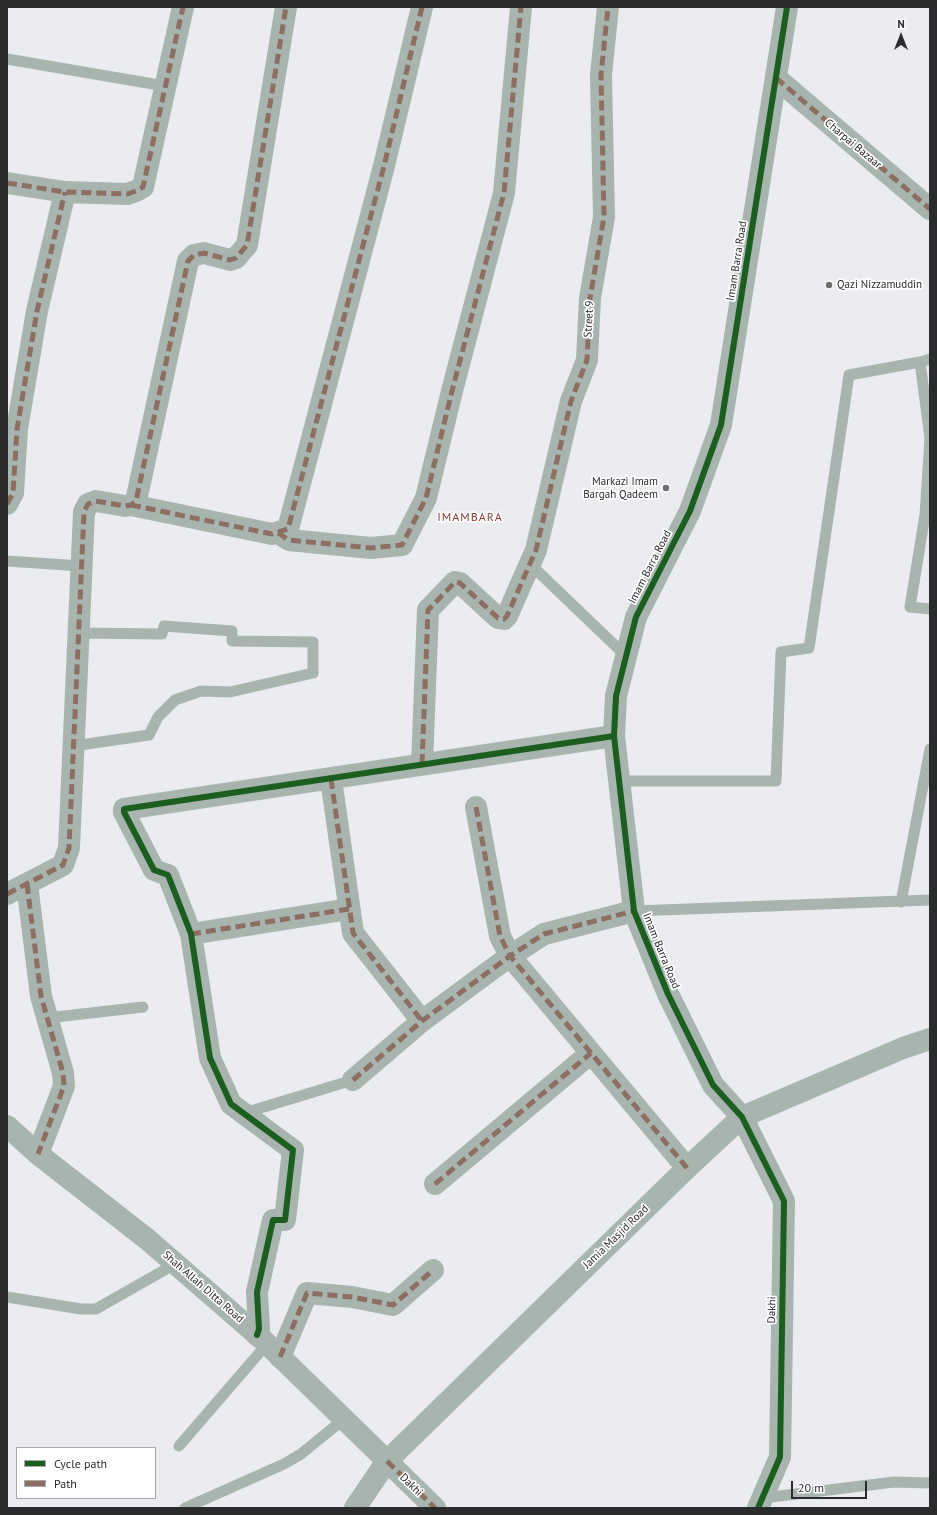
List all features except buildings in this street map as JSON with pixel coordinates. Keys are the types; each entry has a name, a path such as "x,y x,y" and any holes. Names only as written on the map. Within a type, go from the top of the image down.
{"street":[{"path":"7,183 65,192 127,194 143,187 183,7"},
{"path":"131,505 136,501 188,261 194,255 204,253 230,260 236,258 247,245 286,7"},
{"path":"7,894 62,865 69,848 81,566 84,512 88,504 96,501 125,506 131,505 272,534 288,529 384,166 422,7"},
{"path":"278,533 289,540 356,547 371,548 402,545 426,498 452,391 504,193 522,7"},
{"name":"Street 9","path":"422,764 428,610 455,582 460,583 498,618 504,619 536,550 571,402 587,360 590,298 604,217 601,75 608,7"},
{"name":"Imam Barra Road","path":"742,1117 713,1085 668,994 634,911 614,736 616,696 636,617 690,511 721,425 787,7"},
{"name":"Charpai Bazaar","path":"776,78 930,209"},
{"path":"7,504 12,493 17,429 37,312 65,192"},
{"path":"433,1270 393,1304 352,1297 307,1293 268,1345 259,1329 257,1292 273,1220 285,1220 293,1150 231,1104 210,1058 191,934 168,875 154,870 124,812 124,809 614,736"},
{"path":"331,779 353,933 422,1021"},
{"path":"476,806 500,936 510,956 687,1168"},
{"path":"27,884 41,996 62,1073 64,1086 38,1154"},
{"path":"191,934 349,909"},
{"path":"353,1080 422,1021 510,956 544,934 634,911"},
{"name":"Jamia Masjid Road","path":"355,1508 387,1461 687,1168 742,1117 903,1048 930,1039"},
{"path":"435,1184 591,1053"},
{"name":"Dakhi","path":"742,1117 784,1201 780,1457 761,1503"},
{"name":"Shah Allah Ditta Road","path":"7,1126 38,1154 147,1239 268,1345 387,1461"},
{"name":"Dakhi","path":"387,1461 435,1508"}],"lane":[{"path":"7,59 165,86"},
{"path":"619,781 776,781 781,652 809,648 849,375 925,361 930,438 925,516 910,607 930,609"},
{"path":"7,561 81,566"},
{"path":"530,564 626,656"},
{"path":"73,746 149,735 158,716 175,700 201,691 230,692 313,673 313,642 232,641 232,631 164,626 162,634 78,633"},
{"path":"901,902 930,749"},
{"path":"634,911 930,900"},
{"path":"47,1018 143,1007"},
{"path":"244,1113 353,1080"},
{"path":"7,1297 81,1309 96,1309 176,1264"},
{"path":"179,1446 268,1345"},
{"path":"185,1508 284,1464 301,1454 344,1419"},
{"path":"761,1503 894,1482 930,1483"}],"marked path":[{"path":"7,183 65,192 127,194 143,187 183,7"},
{"path":"7,894 63,865 69,848 84,512 88,504 96,501 125,506 131,505 136,501 188,261 194,255 204,253 230,260 236,258 247,245 286,7"},
{"path":"131,505 272,534 288,529 384,166 422,7"},
{"path":"278,533 289,540 371,548 402,545 426,498 452,391 504,193 521,7"},
{"path":"422,764 428,610 455,582 460,583 498,618 504,619 507,616 536,550 571,401 587,360 590,298 604,217 601,75 608,7"},
{"path":"776,78 930,209"},
{"path":"7,504 13,493 17,429 37,311 65,192"},
{"path":"331,779 353,933 422,1021"},
{"path":"476,807 500,936 510,956 687,1168"},
{"path":"27,884 41,996 63,1073 64,1086 38,1154"},
{"path":"191,934 349,909"},
{"path":"353,1080 422,1021 510,956 544,934 634,911"},
{"path":"435,1184 591,1053"},
{"path":"280,1357 307,1293 352,1297 393,1305 433,1270"},
{"path":"387,1461 435,1508"}],"cycle path":[{"path":"758,1508 780,1457 784,1201 742,1117 713,1085 668,994 634,911 614,736 616,696 636,617 690,511 721,425 787,7"},
{"path":"257,1335 259,1329 257,1292 273,1220 285,1220 293,1150 231,1104 210,1058 191,934 168,875 154,870 124,812 124,809 614,736"}],"place":[{"name":"Qazi Nizzamuddin","path":"829,285"},
{"name":"Markazi Imam Bargah Qadeem","path":"666,488"}],"district":[{"name":"IMAMBARA","path":"470,518"}]}
